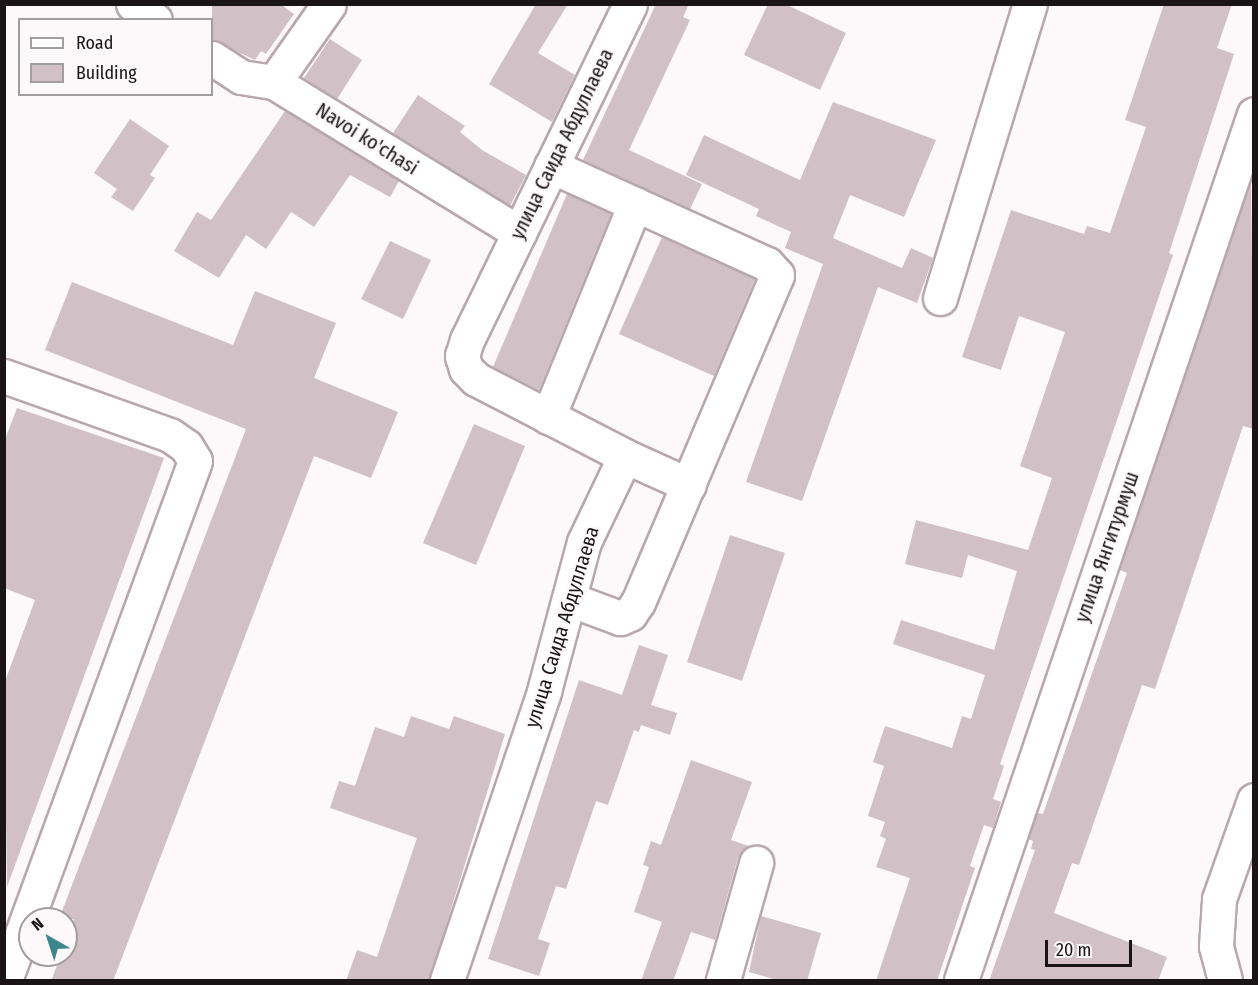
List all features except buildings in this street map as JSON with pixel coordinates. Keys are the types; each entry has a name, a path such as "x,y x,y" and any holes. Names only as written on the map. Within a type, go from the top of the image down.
{"street":[{"path":"134,4 153,18"},
{"path":"274,82 328,4"},
{"name":"улица Саида Абдуллаева","path":"447,981 544,691 584,542 625,456 476,379 466,369 462,356 630,4"},
{"path":"940,298 1030,4"},
{"name":"Navoi ko'chasi","path":"213,59 241,77 274,82 519,233"},
{"name":"улица Янгитурмуш","path":"961,981 1254,114"},
{"path":"551,166 767,264 777,275 689,485 630,614 610,616 569,599"},
{"path":"548,417 635,204"},
{"path":"4,376 170,435 186,446 195,461 190,483 5,981"},
{"path":"625,456 689,485"},
{"path":"1225,981 1216,946 1219,898 1254,800"},
{"path":"723,981 756,863"}]}
